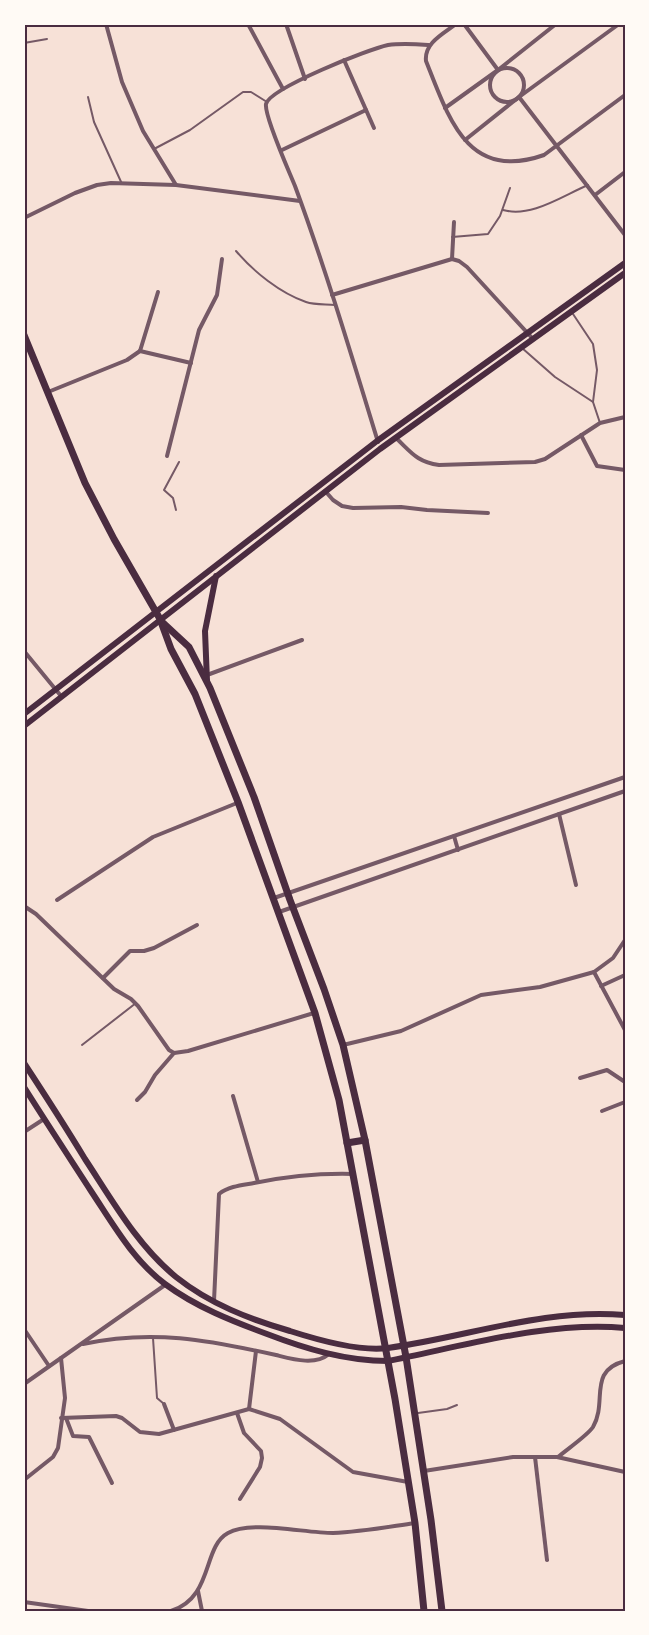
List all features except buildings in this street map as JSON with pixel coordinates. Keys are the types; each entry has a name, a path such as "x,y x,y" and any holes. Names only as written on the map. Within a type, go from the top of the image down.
{"main road":[{"path":"24,726 377,441 625,263"},
{"path":"24,714 216,576 380,449 625,273"},
{"path":"24,335 85,483 158,616 171,648 195,694 238,802 315,1013 339,1100 354,1174 409,1482 424,1611"},
{"path":"208,682 205,631 216,576"},
{"path":"158,616 189,647 208,682 254,797 342,1045 364,1140 406,1357 431,1520 442,1611"},
{"path":"195,694 208,682"},
{"path":"238,802 254,797"},
{"path":"315,1013 331,1009"},
{"path":"24,1063 142,1242 176,1277 235,1313 307,1337 354,1346 385,1348 531,1319 574,1314 625,1315"},
{"path":"24,1087 120,1236 140,1260 165,1284 205,1309 228,1320 329,1354 366,1361 388,1361 536,1332 575,1327 625,1328"},
{"path":"44,1119 56,1111"},
{"path":"347,1143 364,1140"},
{"path":"94,1196 105,1189"},
{"path":"165,1284 176,1277"},
{"path":"415,1523 431,1520"}],"street":[{"path":"106,24 122,82 143,131 176,185"},
{"path":"248,24 283,89"},
{"path":"286,24 305,79"},
{"path":"456,24 429,45 425,53 426,62 445,108 465,140 477,152 490,159 508,163 544,155 625,95"},
{"path":"464,24 498,70"},
{"path":"445,108 556,24"},
{"path":"465,140 519,96 619,24"},
{"path":"380,449 300,201 282,150 269,124 267,102 283,89 344,60 386,46 406,43 429,45"},
{"path":"344,60 374,128"},
{"path":"508,67 522,76 524,87 519,96 509,102 494,96 490,90 490,79 498,70 508,67"},
{"path":"519,96 625,235"},
{"path":"282,150 366,110"},
{"path":"595,195 625,172"},
{"path":"24,219 90,187 122,184 176,185 300,201"},
{"path":"452,259 454,222"},
{"path":"167,456 199,330 217,295 222,259"},
{"path":"332,295 452,259 467,267 533,339"},
{"path":"47,392 127,360 140,351 158,292"},
{"path":"140,351 191,363"},
{"path":"396,438 417,459 426,463 439,465 523,464 545,459 600,423 625,417"},
{"path":"581,435 597,466 625,470"},
{"path":"326,491 342,506 353,508 401,507 488,513"},
{"path":"208,682 302,640"},
{"path":"24,651 61,696"},
{"path":"273,898 625,777"},
{"path":"278,912 625,791"},
{"path":"57,900 153,837 238,802"},
{"path":"559,814 576,885"},
{"path":"454,836 458,850"},
{"path":"24,906 36,914 114,988 136,1003 169,1050 174,1053 188,1051 315,1013"},
{"path":"103,978 130,951 154,948 197,925"},
{"path":"342,1045 401,1030 482,995 540,987 594,972 613,958 625,940"},
{"path":"594,972 625,1030"},
{"path":"601,986 625,975"},
{"path":"137,1100 174,1053"},
{"path":"580,1078 607,1070 625,1082"},
{"path":"233,1096 258,1182"},
{"path":"602,1111 625,1102"},
{"path":"24,1132 44,1119"},
{"path":"214,1302 219,1194 230,1188 304,1174 354,1174"},
{"path":"24,1384 165,1284"},
{"path":"24,1329 49,1366"},
{"path":"83,1344 153,1336 223,1343 310,1361 325,1358 329,1354"},
{"path":"249,1409 256,1351"},
{"path":"24,1480 56,1453 64,1418 65,1387 61,1358"},
{"path":"557,1457 589,1432 594,1425 605,1372 611,1366 625,1361"},
{"path":"164,1404 174,1430"},
{"path":"64,1418 111,1416 122,1418 146,1434 159,1434 249,1409 280,1419 353,1472 409,1482"},
{"path":"237,1413 244,1433 261,1451 262,1458 260,1467 240,1499"},
{"path":"64,1418 73,1436 89,1437 112,1483"},
{"path":"424,1471 513,1457 557,1457 625,1472"},
{"path":"535,1457 547,1560"},
{"path":"171,1611 186,1604 198,1591 219,1542 229,1532 239,1529 266,1528 302,1532 360,1532 415,1523"},
{"path":"625,1534 625,1574"},
{"path":"198,1591 202,1611"},
{"path":"24,1602 87,1611"}],"lane":[{"path":"24,43 47,39"},
{"path":"154,149 190,130 243,92 251,92 267,102"},
{"path":"88,97 101,141 122,184"},
{"path":"503,210 514,213 528,211 588,185"},
{"path":"452,237 488,234 503,210 510,188"},
{"path":"236,251 251,268 289,293 307,302 335,305"},
{"path":"571,311 593,345 597,370 593,402 600,423"},
{"path":"522,348 555,377 593,402"},
{"path":"176,510 173,498 164,490 179,462"},
{"path":"82,1045 136,1003"},
{"path":"153,1336 157,1398 164,1404"},
{"path":"415,1413 447,1409 457,1405"}]}
